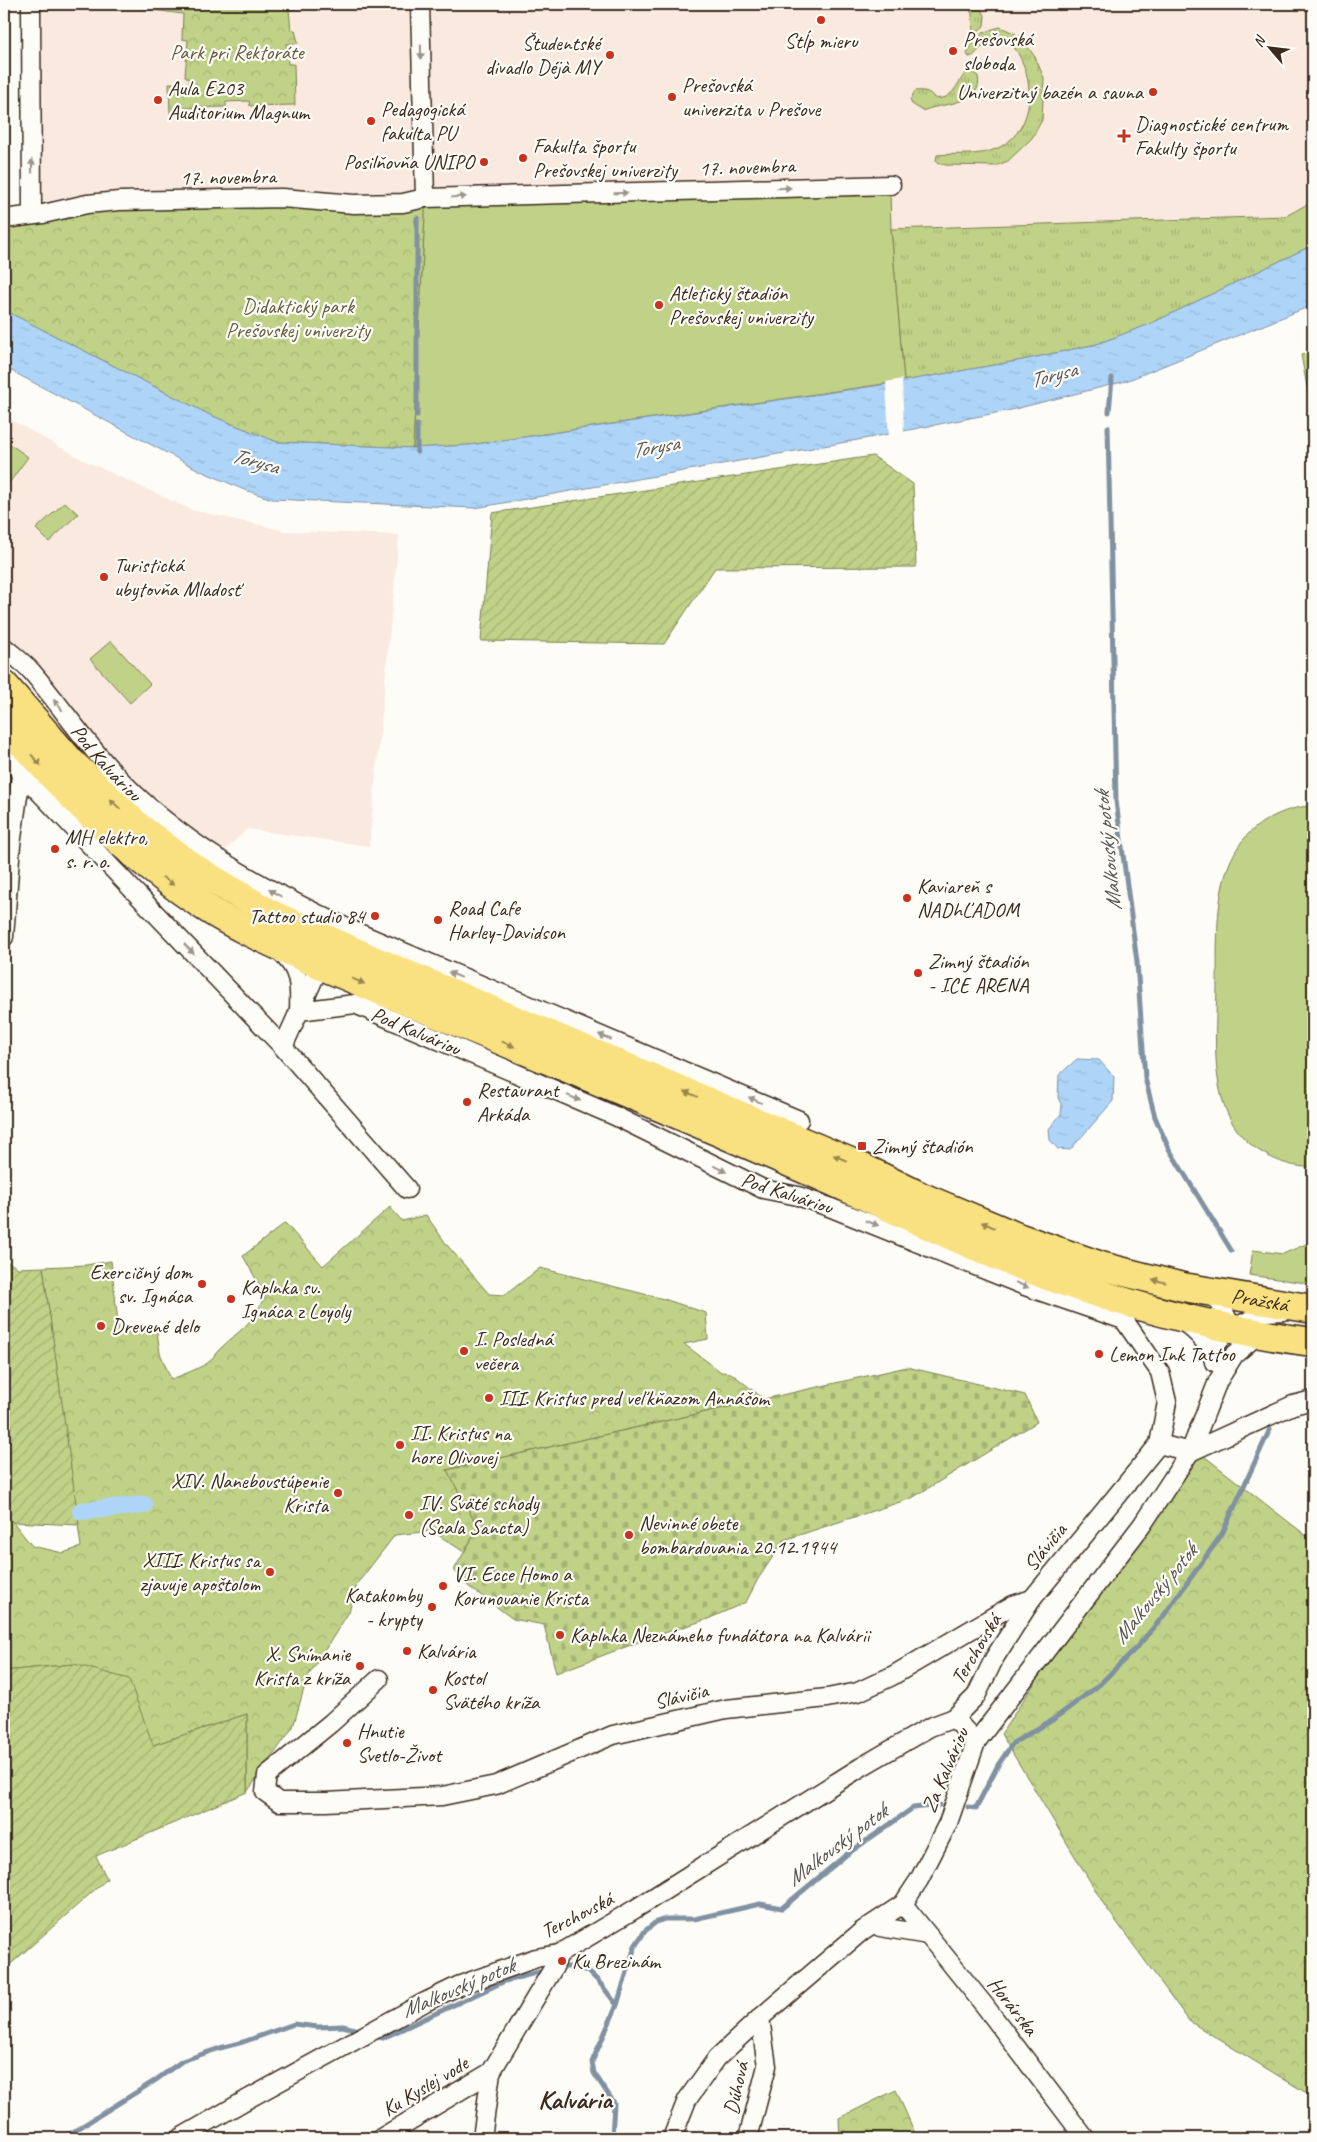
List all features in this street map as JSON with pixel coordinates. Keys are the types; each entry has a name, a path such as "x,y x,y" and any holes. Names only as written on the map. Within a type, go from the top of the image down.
{"main road":[{"name":"Pod Kalváriou","path":"4,684 70,761 140,828 194,868 271,914 325,953 1013,1262 1094,1292 1174,1315 1234,1342"},
{"name":"Pod Kalváriou","path":"4,723 54,780 150,869 206,908 263,938 325,953 822,1150 922,1197 1020,1238 1101,1266 1207,1292"},
{"name":"Pražská","path":"1207,1292 1311,1309"},
{"name":"Pražská","path":"1234,1342 1272,1337 1313,1342"}],"street":[{"path":"31,4 32,214"},
{"path":"420,4 424,198"},
{"name":"17. novembra","path":"4,219 43,214 87,204 120,201 282,198 354,204 403,203 424,198 890,185"},
{"name":"Pod Kalváriou","path":"4,647 30,671 111,770 143,802 224,864 281,897 362,935 799,1120"},
{"path":"4,755 21,775 283,1047 407,1189"},
{"path":"4,937 11,845 21,775"},
{"path":"263,938 288,958 298,974 300,990 299,1011"},
{"path":"283,1047 325,953"},
{"name":"Pod Kalváriou","path":"299,1011 355,1004 615,1116 763,1190 798,1196 829,1206 1025,1286 1124,1320 1160,1372 1167,1402 1159,1444"},
{"path":"1207,1292 1219,1301 1234,1342"},
{"path":"1234,1342 1266,1312 1311,1309"},
{"path":"1174,1315 1195,1330 1212,1352 1215,1389 1214,1418 1224,1430 1232,1432"},
{"path":"1212,1352 1224,1333 1234,1342"},
{"name":"Za Kalváriou","path":"672,2138 687,2100 717,2058 760,2018 862,1931 903,1904 919,1880 948,1823 976,1742 1142,1525 1190,1452 1234,1342"},
{"path":"1159,1444 1190,1452 1293,1406 1313,1400"},
{"name":"Slávičia","path":"380,1679 331,1723 267,1775 265,1792 279,1802 326,1802 442,1796 496,1785 613,1735 726,1708 827,1698 858,1692 892,1676 1013,1605 1032,1599 1159,1444"},
{"name":"Terchovská","path":"180,2138 379,2027 458,1986 536,1958 553,1967 635,1910 861,1767 930,1727 954,1718 976,1696 995,1657 1032,1599"},
{"path":"954,1718 976,1742"},
{"name":"Horárska","path":"903,1904 985,2006 1085,2138"},
{"path":"880,1927 928,1935"},
{"name":"Ku Kyslej vode","path":"482,2138 491,2072 553,1967"},
{"name":"Dúhová","path":"748,2138 767,2066 760,2018"},
{"name":"Ku Kyslej vode","path":"381,2138 491,2072"}],"shaded area":[{"name":"Prešovská univerzita v Prešove","path":"27,4 1313,4 1313,201 1286,216 891,229 890,191 34,218"},
{"path":"4,416 83,460 192,510 286,531 399,535 369,846 247,829 216,859 143,802 54,687 4,634"}],"green space":[{"name":"Park pri Rektoráte","path":"108,4 330,4 289,10 291,30 295,30 298,43 286,44 288,64 294,64 295,105 250,106 249,101 226,102 226,107 179,108 179,113 170,113 169,83 186,84 190,80 185,76 188,40 182,39 183,14"},
{"path":"968,4 976,4 985,15 984,26 977,32 973,32 972,14"},
{"path":"1000,27 1022,39 1035,57 1044,78 1042,120 1032,138 1008,161 995,166 946,165 936,162 937,155 976,154 991,151 1011,139 1021,127 1027,113 1029,98 1028,83 1018,53 1009,41 1002,40 980,48 969,57 967,54 979,36"},
{"path":"969,70 978,76 978,86 974,93 967,98 923,111 912,104 910,100 915,91 926,92 934,98 947,97"},
{"name":"Atletický štadión Prešovskej univerzity","path":"890,191 891,229 904,381 470,445 413,448 426,196"},
{"name":"Didaktický park Prešovskej univerzity","path":"426,196 413,448 277,442 210,415 4,310 4,214 61,206"},
{"path":"1313,201 1313,245 1150,324 1097,344 1023,360 904,381 891,229 1286,216"},
{"path":"1313,353 1313,402 1310,403 1301,355"},
{"path":"4,440 28,457 4,490"},
{"path":"873,456 913,484 916,567 715,568 664,644 481,641 492,513"},
{"path":"65,502 78,514 49,542 36,529"},
{"path":"111,641 150,684 130,703 90,659"},
{"path":"1313,806 1313,1167 1306,1167 1287,1164 1263,1153 1244,1139 1231,1121 1223,1100 1218,1078 1216,1055 1217,940 1221,893 1227,870 1237,849 1251,832 1270,818 1291,809"},
{"path":"390,1207 402,1221 426,1215 447,1245 489,1294 505,1295 540,1268 664,1299 706,1313 708,1339 684,1344 721,1372 731,1373 764,1399 447,1470 478,1528 464,1552 432,1531 395,1535 357,1584 349,1612 307,1678 293,1727 247,1792 247,1714 153,1745 74,1664 4,1671 4,1516 13,1522 32,1546 63,1553 81,1547 43,1267 86,1265 111,1261 119,1331 156,1325 160,1353 171,1379 208,1363 251,1320 265,1295 243,1256 285,1223 323,1266"},
{"path":"1313,1241 1313,1284 1249,1275 1253,1250 1283,1254"},
{"path":"6,1261 18,1268 43,1267 79,1525 13,1522 4,1516 4,1262"},
{"path":"907,1367 1025,1395 1037,1422 912,1498 784,1540 758,1579 746,1602 708,1619 652,1637 556,1673 544,1625 513,1619 464,1583 454,1570 478,1528 447,1470"},
{"path":"1191,1446 1312,1540 1313,1530 1313,2097 1189,2021 1105,1906 1001,1734"},
{"path":"74,1664 129,1679 153,1745 247,1714 247,1792 96,1856 107,1879 4,1970 4,1671"},
{"path":"896,2090 917,2138 840,2138 839,2118"}],"water":[{"name":"Torysa","path":"1313,245 1313,305 1126,381 1011,410 863,439 475,508 272,499 242,489 199,470 4,367 4,310 210,415 277,442 413,448 470,445 881,385 1023,360 1097,344 1150,324"},
{"path":"1077,1059 1099,1060 1114,1077 1113,1101 1070,1150 1058,1149 1050,1140 1049,1129 1061,1114 1062,1106 1058,1098 1059,1075"}],"pier":[{"path":"902,379 904,434 889,437 886,382"}],"waterway":[{"path":"417,218 417,415"},
{"name":"Malkovský potok","path":"1109,412 1112,378"},
{"path":"417,425 417,452"},
{"name":"Malkovský potok","path":"1108,427 1116,801 1137,962 1145,1078 1155,1117 1169,1149 1231,1250"},
{"name":"Malkovský potok","path":"968,1807 976,1808 998,1765 1013,1743 1054,1719 1099,1685 1137,1647 1162,1618 1222,1534 1270,1429"},
{"path":"81,1511 144,1505"},
{"name":"Malkovský potok","path":"612,2138 614,2103 594,2073 592,2062 617,2005 635,1946 645,1931 656,1922 665,1919 694,1919 760,1904 782,1908 846,1855 913,1808 940,1805"},
{"name":"Malkovský potok","path":"558,1968 569,1967 586,1971 599,1982 617,2005"},
{"name":"Malkovský potok","path":"375,2036 383,2038 505,1981 547,1970"},
{"name":"Malkovský potok","path":"63,2138 156,2080 182,2061 294,2024 318,2027 343,2026 362,2031"}],"place":[{"name":"Stĺp mieru","path":"821,20"},
{"name":"Prešovská sloboda","path":"953,51"},
{"name":"Študentské divadlo Déjà MY","path":"610,55"},
{"name":"Univerzitný bazén a sauna","path":"1153,92"},
{"name":"Prešovská univerzita v Prešove","path":"672,97"},
{"name":"Aula E203 Auditorium Magnum","path":"158,100"},
{"name":"Pedagogická fakulta PU","path":"371,121"},
{"name":"Diagnostické centrum Fakulty športu","path":"1124,136"},
{"name":"Fakulta športu Prešovskej univerzity","path":"523,158"},
{"name":"Posilňovňa UNIPO","path":"484,162"},
{"name":"Atletický štadión Prešovskej univerzity","path":"659,305"},
{"name":"Turistická ubytovňa Mladosť","path":"104,577"},
{"name":"MH elektro, s. r. o.","path":"55,849"},
{"name":"Kaviareň s NADhĽADOM","path":"907,898"},
{"name":"Tattoo studio 84","path":"375,916"},
{"name":"Road Cafe Harley-Davidson","path":"438,920"},
{"name":"Zimný štadión - ICE ARENA","path":"918,973"},
{"name":"Restaurant Arkáda","path":"467,1102"},
{"name":"Zimný štadión","path":"862,1146"},
{"name":"Exercičný dom sv. Ignáca","path":"202,1284"},
{"name":"Kaplnka sv. Ignáca z Loyoly","path":"231,1299"},
{"name":"Drevené delo","path":"101,1326"},
{"name":"I. Posledná večera","path":"464,1351"},
{"name":"Lemon Ink Tattoo","path":"1099,1354"},
{"name":"III. Kristus pred veľkňazom Annášom","path":"489,1398"},
{"name":"II. Kristus na hore Olivovej","path":"400,1445"},
{"name":"XIV. Nanebovstúpenie Krista","path":"338,1493"},
{"name":"IV. Sväté schody (Scala Sancta)","path":"409,1515"},
{"name":"Nevinné obete bombardovania 20.12.1944","path":"629,1535"},
{"name":"XIII. Kristus sa zjavuje apoštolom","path":"270,1572"},
{"name":"VI. Ecce Homo a Korunovanie Krista","path":"443,1586"},
{"name":"Katakomby - krypty","path":"432,1607"},
{"name":"Kaplnka Neznámeho fundátora na Kalvárii","path":"560,1635"},
{"name":"Kalvária","path":"407,1651"},
{"name":"X. Snímanie Krista z kríža","path":"360,1666"},
{"name":"Kostol Svätého kríža","path":"433,1690"},
{"name":"Hnutie Svetlo-Život","path":"347,1743"},
{"name":"Ku Brezinám","path":"562,1961"}],"district":[{"name":"Kalvária","path":"575,2099"}]}
